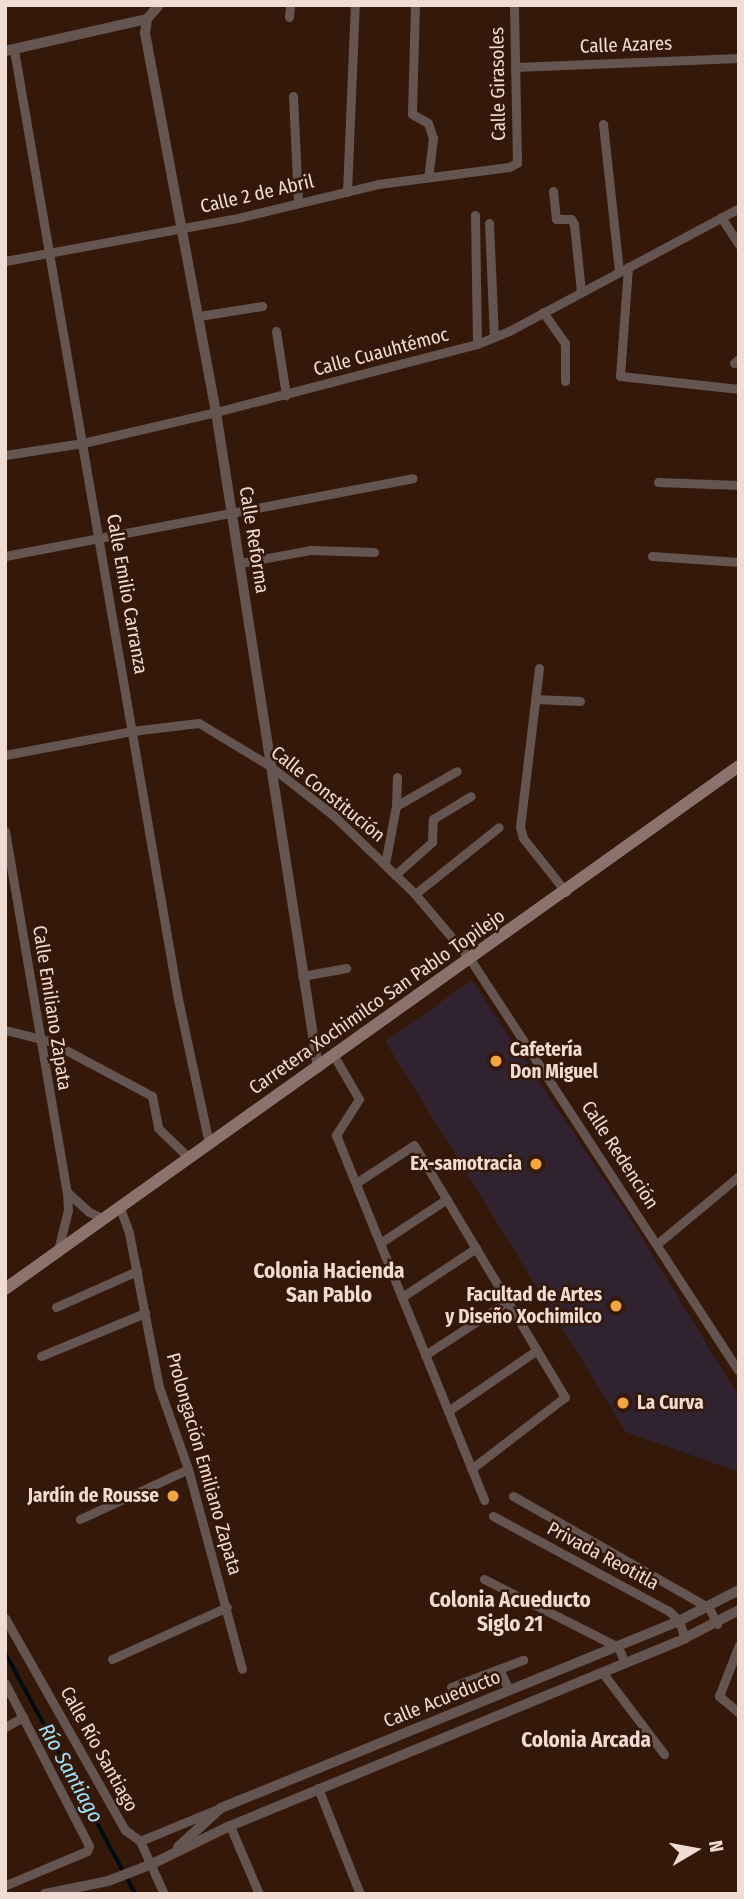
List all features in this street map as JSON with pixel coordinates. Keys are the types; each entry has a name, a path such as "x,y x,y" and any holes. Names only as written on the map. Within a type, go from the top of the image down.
{"main road":[{"name":"Carretera Xochimilco San Pablo Topilejo","path":"5,1289 566,892 739,766"}],"street":[{"path":"10,51 147,19 159,5"},
{"path":"289,16 290,5"},
{"path":"347,192 355,5"},
{"path":"415,5 412,114 428,122 433,138 428,177"},
{"name":"Calle Girasoles","path":"514,5 517,163"},
{"name":"Calle Reforma","path":"147,19 145,33 184,229 216,412 318,1068"},
{"name":"Calle Emilio Carranza","path":"10,51 83,443 178,999 209,1144"},
{"name":"Calle Azares","path":"515,67 739,58"},
{"path":"293,96 298,202"},
{"path":"603,124 624,269 620,376 739,389"},
{"name":"Calle 2 de Abril","path":"5,261 184,229 347,192 428,177 509,167 517,163"},
{"path":"553,191 556,219 571,219 574,224 581,292"},
{"name":"Calle Cuauhtémoc","path":"5,455 83,443 216,412 477,344 739,208"},
{"path":"475,215 477,344"},
{"path":"721,217 739,245"},
{"path":"489,223 494,337"},
{"path":"199,316 262,306"},
{"path":"543,312 565,343 565,381"},
{"path":"276,331 286,395"},
{"path":"5,556 231,515 413,478"},
{"path":"658,482 739,485"},
{"path":"240,563 310,550 374,552"},
{"path":"652,556 739,562"},
{"path":"539,668 520,827 523,838 566,892"},
{"path":"535,699 580,701"},
{"name":"Calle Constitución","path":"5,755 132,731 199,723 270,766 333,815 415,894 470,959"},
{"path":"396,806 457,771"},
{"path":"385,864 396,806 397,777"},
{"path":"395,875 432,842 433,819 471,796"},
{"path":"415,894 499,827"},
{"name":"Calle Emiliano Zapata","path":"5,831 10,885 67,1192 68,1210 58,1250"},
{"name":"Calle Redención","path":"470,959 739,1371"},
{"path":"302,976 346,968"},
{"path":"5,1030 49,1041 152,1096 158,1128 188,1157"},
{"path":"334,1056 359,1099 337,1135 484,1500"},
{"path":"356,1182 414,1145 565,1397 471,1469"},
{"path":"657,1244 739,1176"},
{"path":"67,1192 89,1212 105,1219"},
{"path":"380,1243 447,1199"},
{"name":"Prolongación Emiliano Zapata","path":"120,1208 137,1271 159,1387 188,1469 242,1669"},
{"path":"402,1297 476,1248"},
{"path":"56,1307 137,1271"},
{"path":"425,1355 508,1301"},
{"path":"41,1356 145,1313"},
{"path":"448,1411 537,1350"},
{"path":"80,1519 188,1469"},
{"path":"513,1496 709,1608 717,1624"},
{"name":"Privada Reotitla","path":"493,1516 669,1611 679,1621"},
{"path":"484,1579 618,1647 625,1662"},
{"name":"Calle Acueducto","path":"169,1856 221,1808 618,1647 709,1608 739,1590"},
{"path":"112,1659 227,1607"},
{"name":"Calle Acueducto","path":"45,1894 108,1881 146,1866 318,1788 685,1638 717,1624 739,1610"},
{"name":"Calle Río Santiago","path":"5,1619 124,1829 140,1841 146,1866 164,1894"},
{"path":"679,1621 685,1638"},
{"path":"739,1645 719,1696 739,1713"},
{"path":"451,1687 523,1660"},
{"path":"499,1669 505,1711"},
{"path":"602,1672 664,1754"},
{"path":"5,1684 89,1846 87,1851 6,1885 8,1894"},
{"path":"5,1727 23,1717"},
{"path":"318,1788 360,1894"},
{"path":"140,1841 221,1808"},
{"path":"230,1826 259,1894"}],"shaded area":[{"name":"Facultad de Artes y Diseño Xochimilco","path":"472,980 628,1215 739,1397 739,1472 626,1432 385,1041"}],"waterway":[{"name":"Río Santiago","path":"5,1652 136,1894"}],"place":[{"name":"Cafetería Don Miguel","path":"496,1061"},
{"name":"Ex-samotracia","path":"536,1164"},
{"name":"Facultad de Artes y Diseño Xochimilco","path":"616,1306"},
{"name":"La Curva","path":"623,1403"},
{"name":"Jardín de Rousse","path":"173,1496"}],"district":[{"name":"Colonia Hacienda San Pablo","path":"329,1283"},
{"name":"Colonia Acueducto Siglo 21","path":"510,1612"},
{"name":"Colonia Arcada","path":"586,1740"}]}
